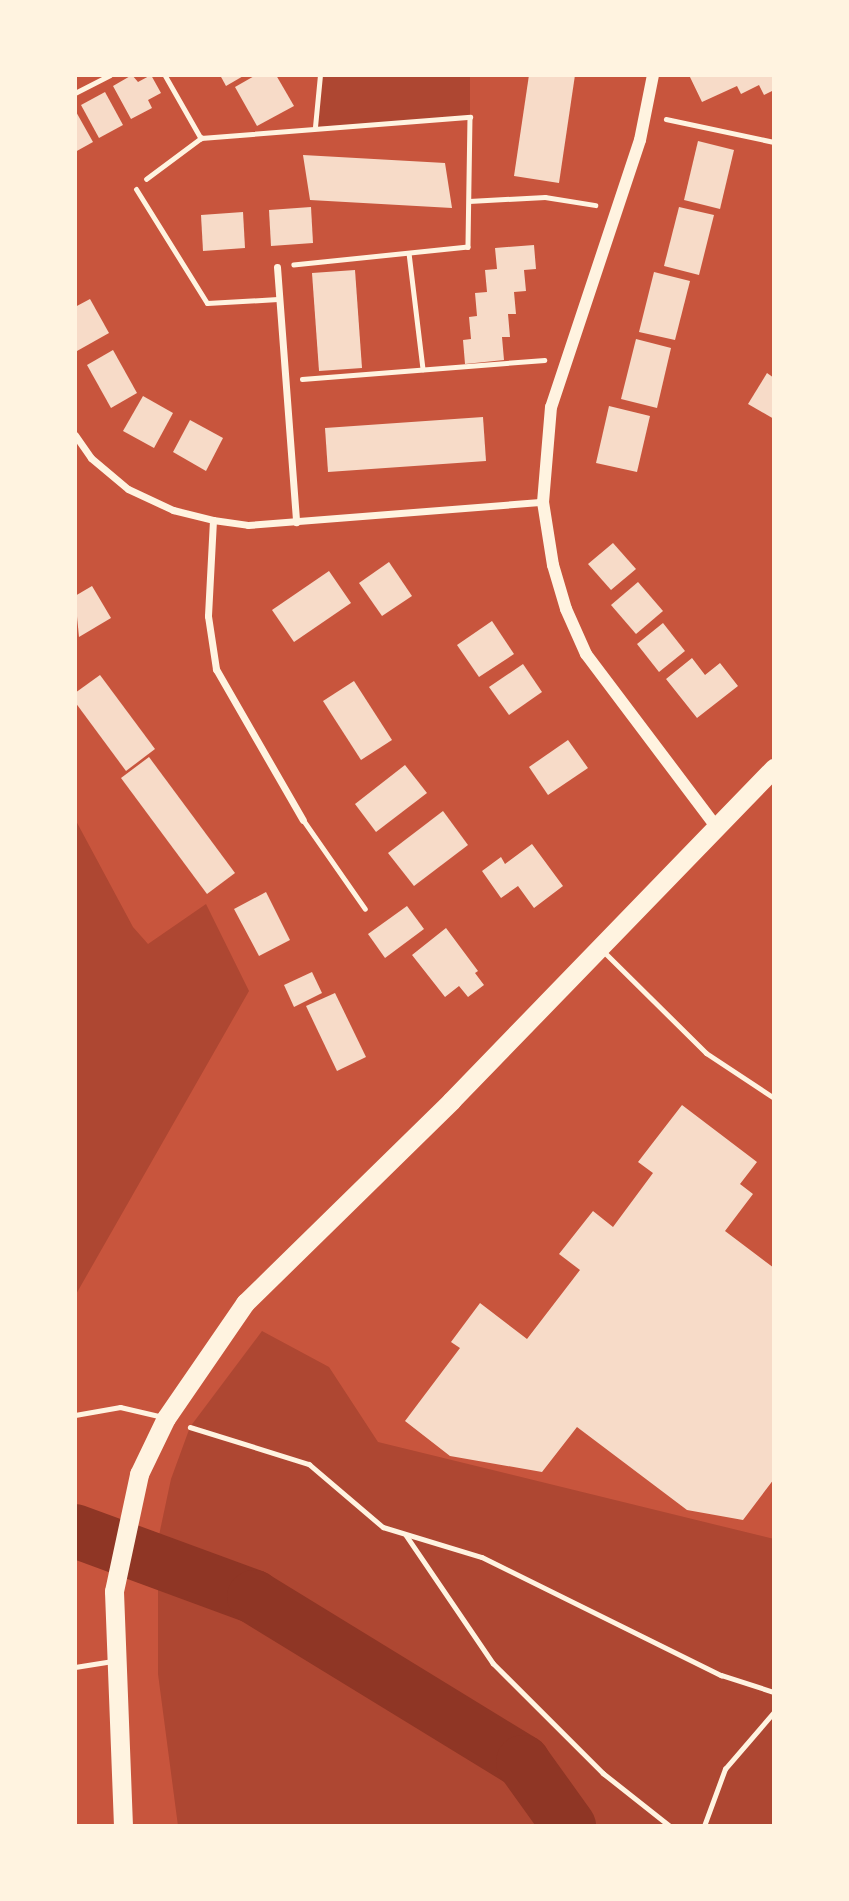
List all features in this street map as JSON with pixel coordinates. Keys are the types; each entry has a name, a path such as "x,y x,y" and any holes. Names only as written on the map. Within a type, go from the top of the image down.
{"highway":[{"path":"123,1826 114,1591 139,1474 166,1418 245,1303 601,949 774,768"}],"street":[{"path":"653,75 645,114 617,209 551,407 543,502 556,576 586,654 717,828"},
{"path":"277,267 296,522"},
{"path":"75,435 91,458 128,489 173,510 213,520 248,525 543,502"},
{"path":"213,520 208,615 216,669 303,820"}],"lane":[{"path":"136,189 207,303 278,299"},
{"path":"303,820 365,909"},
{"path":"601,949 706,1053 774,1098"},
{"path":"75,1416 120,1407 166,1418"},
{"path":"75,1667 116,1661"}],"path":[{"path":"75,93 110,75"},
{"path":"165,75 201,138"},
{"path":"315,127 320,75"},
{"path":"645,114 774,142"},
{"path":"136,189 160,165 201,138 470,117 468,247 277,267"},
{"path":"469,201 545,197 617,209"},
{"path":"409,253 423,369"},
{"path":"285,380 566,358"},
{"path":"166,1418 309,1464 383,1527 482,1557 721,1675 774,1692"},
{"path":"406,1535 493,1663 603,1773 670,1826"},
{"path":"704,1826 725,1769 774,1712"}],"shaded area":[{"path":"320,75 470,75 470,117 315,127"},
{"path":"75,819 133,927 148,944 206,904 249,991 75,1296"},
{"path":"262,1331 329,1367 378,1442 774,1539 774,1826 178,1826 158,1674 158,1540 171,1479 190,1427"}],"building":[{"path":"132,75 138,82 151,75 161,93 148,100 152,108 131,119 113,86"},
{"path":"220,75 245,75 226,86"},
{"path":"256,75 276,75 294,106 257,126 235,87"},
{"path":"529,75 575,75 559,183 514,176"},
{"path":"689,75 774,75 774,90 764,95 759,85 741,94 737,86 702,102"},
{"path":"105,92 123,125 99,138 81,105"},
{"path":"75,110 93,142 75,152"},
{"path":"698,141 734,150 720,209 684,200"},
{"path":"303,155 445,163 452,208 310,200"},
{"path":"311,207 313,243 271,246 269,210"},
{"path":"679,207 714,215 699,275 664,266"},
{"path":"243,212 245,248 203,251 201,215"},
{"path":"534,245 536,269 524,270 526,291 514,292 516,314 508,314 510,337 502,337 504,360 465,364 463,340 471,339 469,317 477,316 475,293 487,292 485,270 497,269 495,248"},
{"path":"355,270 362,368 319,371 312,273"},
{"path":"654,272 690,281 675,340 639,332"},
{"path":"90,299 109,333 77,351 75,307"},
{"path":"636,339 671,348 657,408 621,399"},
{"path":"113,350 137,393 111,408 87,365"},
{"path":"767,373 774,378 774,419 748,404"},
{"path":"143,396 173,413 154,448 123,431"},
{"path":"609,406 650,416 637,472 596,463"},
{"path":"483,417 486,461 328,472 325,428"},
{"path":"190,420 223,438 206,471 173,452"},
{"path":"613,543 636,569 611,590 588,564"},
{"path":"389,562 412,596 382,616 359,583"},
{"path":"329,571 351,603 294,642 272,610"},
{"path":"638,582 663,611 636,634 611,605"},
{"path":"92,586 111,618 79,637 75,596"},
{"path":"492,621 514,654 479,677 457,645"},
{"path":"663,623 685,651 659,672 637,644"},
{"path":"692,658 705,675 720,663 738,686 697,718 666,679"},
{"path":"523,664 542,692 509,715 489,687"},
{"path":"100,675 155,749 126,771 75,702 75,693"},
{"path":"354,681 392,740 361,760 323,701"},
{"path":"568,740 588,768 548,795 529,767"},
{"path":"149,757 235,873 207,894 121,778"},
{"path":"405,765 427,793 376,832 355,804"},
{"path":"443,811 468,845 414,886 388,853"},
{"path":"532,844 563,886 534,908 518,886 501,898 482,871 501,857 505,864"},
{"path":"266,892 290,940 259,956 234,909"},
{"path":"407,906 424,929 385,958 368,934"},
{"path":"446,928 478,971 475,973 484,985 468,997 459,986 445,997 412,955"},
{"path":"312,972 322,993 294,1007 284,985"},
{"path":"335,993 366,1057 337,1071 306,1006"},
{"path":"682,1105 757,1162 740,1184 753,1194 725,1231 774,1268 774,1479 743,1520 687,1510 577,1427 542,1472 450,1456 405,1421 460,1348 451,1342 480,1303 527,1339 580,1270 559,1254 593,1211 613,1227 653,1173 638,1162"}],"waterway":[{"path":"75,1531 254,1597 523,1762 569,1826"}]}
